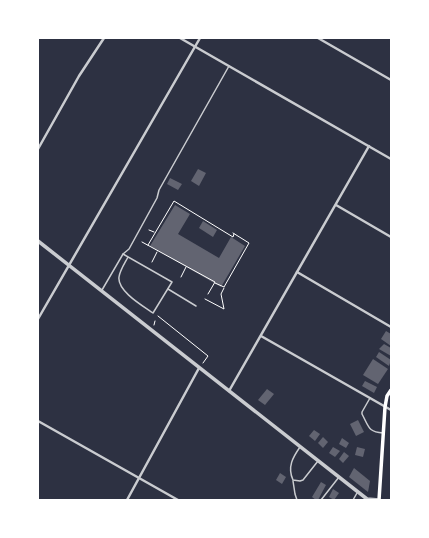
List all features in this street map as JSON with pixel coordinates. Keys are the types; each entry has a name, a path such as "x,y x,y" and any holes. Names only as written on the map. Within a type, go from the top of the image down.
{"main road":[{"path":"379,500 385,407 387,396 391,390"}],"street":[{"path":"38,149 79,76 104,38"},
{"path":"180,38 391,159"},
{"path":"38,319 200,38"},
{"path":"318,38 391,80"},
{"path":"229,391 369,146"},
{"path":"336,205 391,237"},
{"path":"38,241 358,492 367,498 379,500"},
{"path":"297,272 391,327"},
{"path":"261,336 391,410"},
{"path":"127,500 199,368"},
{"path":"38,421 178,500"}],"lane":[{"path":"102,291 123,254 129,249 157,198 159,190 229,66"},
{"path":"123,254 172,282 153,313 124,291 118,279 128,257"},
{"path":"168,289 196,306"},
{"path":"370,398 362,414 371,431 383,433"},
{"path":"297,500 294,494 291,475 291,461 300,447"},
{"path":"293,480 300,482 303,480 318,461"},
{"path":"321,500 339,477"},
{"path":"353,500 358,492"}],"path":[{"path":"148,245 174,201 232,237 234,233 249,243 221,294 224,309 205,298"},
{"path":"149,230 155,233"},
{"path":"142,242 224,287"},
{"path":"152,262 158,251"},
{"path":"181,277 186,266"},
{"path":"208,294 215,282"},
{"path":"158,316 208,356 203,363"},
{"path":"153,325 155,321"}],"building":[{"path":"198,169 206,173 199,186 191,181"},
{"path":"170,178 182,184 178,190 167,184"},
{"path":"175,205 190,214 178,234 219,258 231,237 245,246 221,287 150,246"},
{"path":"203,221 217,230 213,237 199,228"},
{"path":"386,331 391,334 391,346 381,339"},
{"path":"384,344 391,348 391,356 379,349"},
{"path":"379,352 391,360 389,366 376,357"},
{"path":"373,359 388,369 378,384 363,375"},
{"path":"365,381 377,387 374,393 362,386"},
{"path":"267,389 274,394 265,405 258,400"},
{"path":"358,420 364,432 356,436 350,424"},
{"path":"314,430 320,434 315,441 309,436"},
{"path":"323,437 328,442 323,448 318,443"},
{"path":"342,438 349,443 346,448 339,444"},
{"path":"333,447 340,451 335,457 329,453"},
{"path":"357,447 365,449 363,457 355,455"},
{"path":"344,452 349,456 343,463 339,459"},
{"path":"354,468 370,481 368,492 349,477"},
{"path":"280,473 286,477 282,484 276,480"},
{"path":"321,482 326,485 318,500 316,500 312,497"},
{"path":"333,489 339,493 334,500 329,497"}]}
